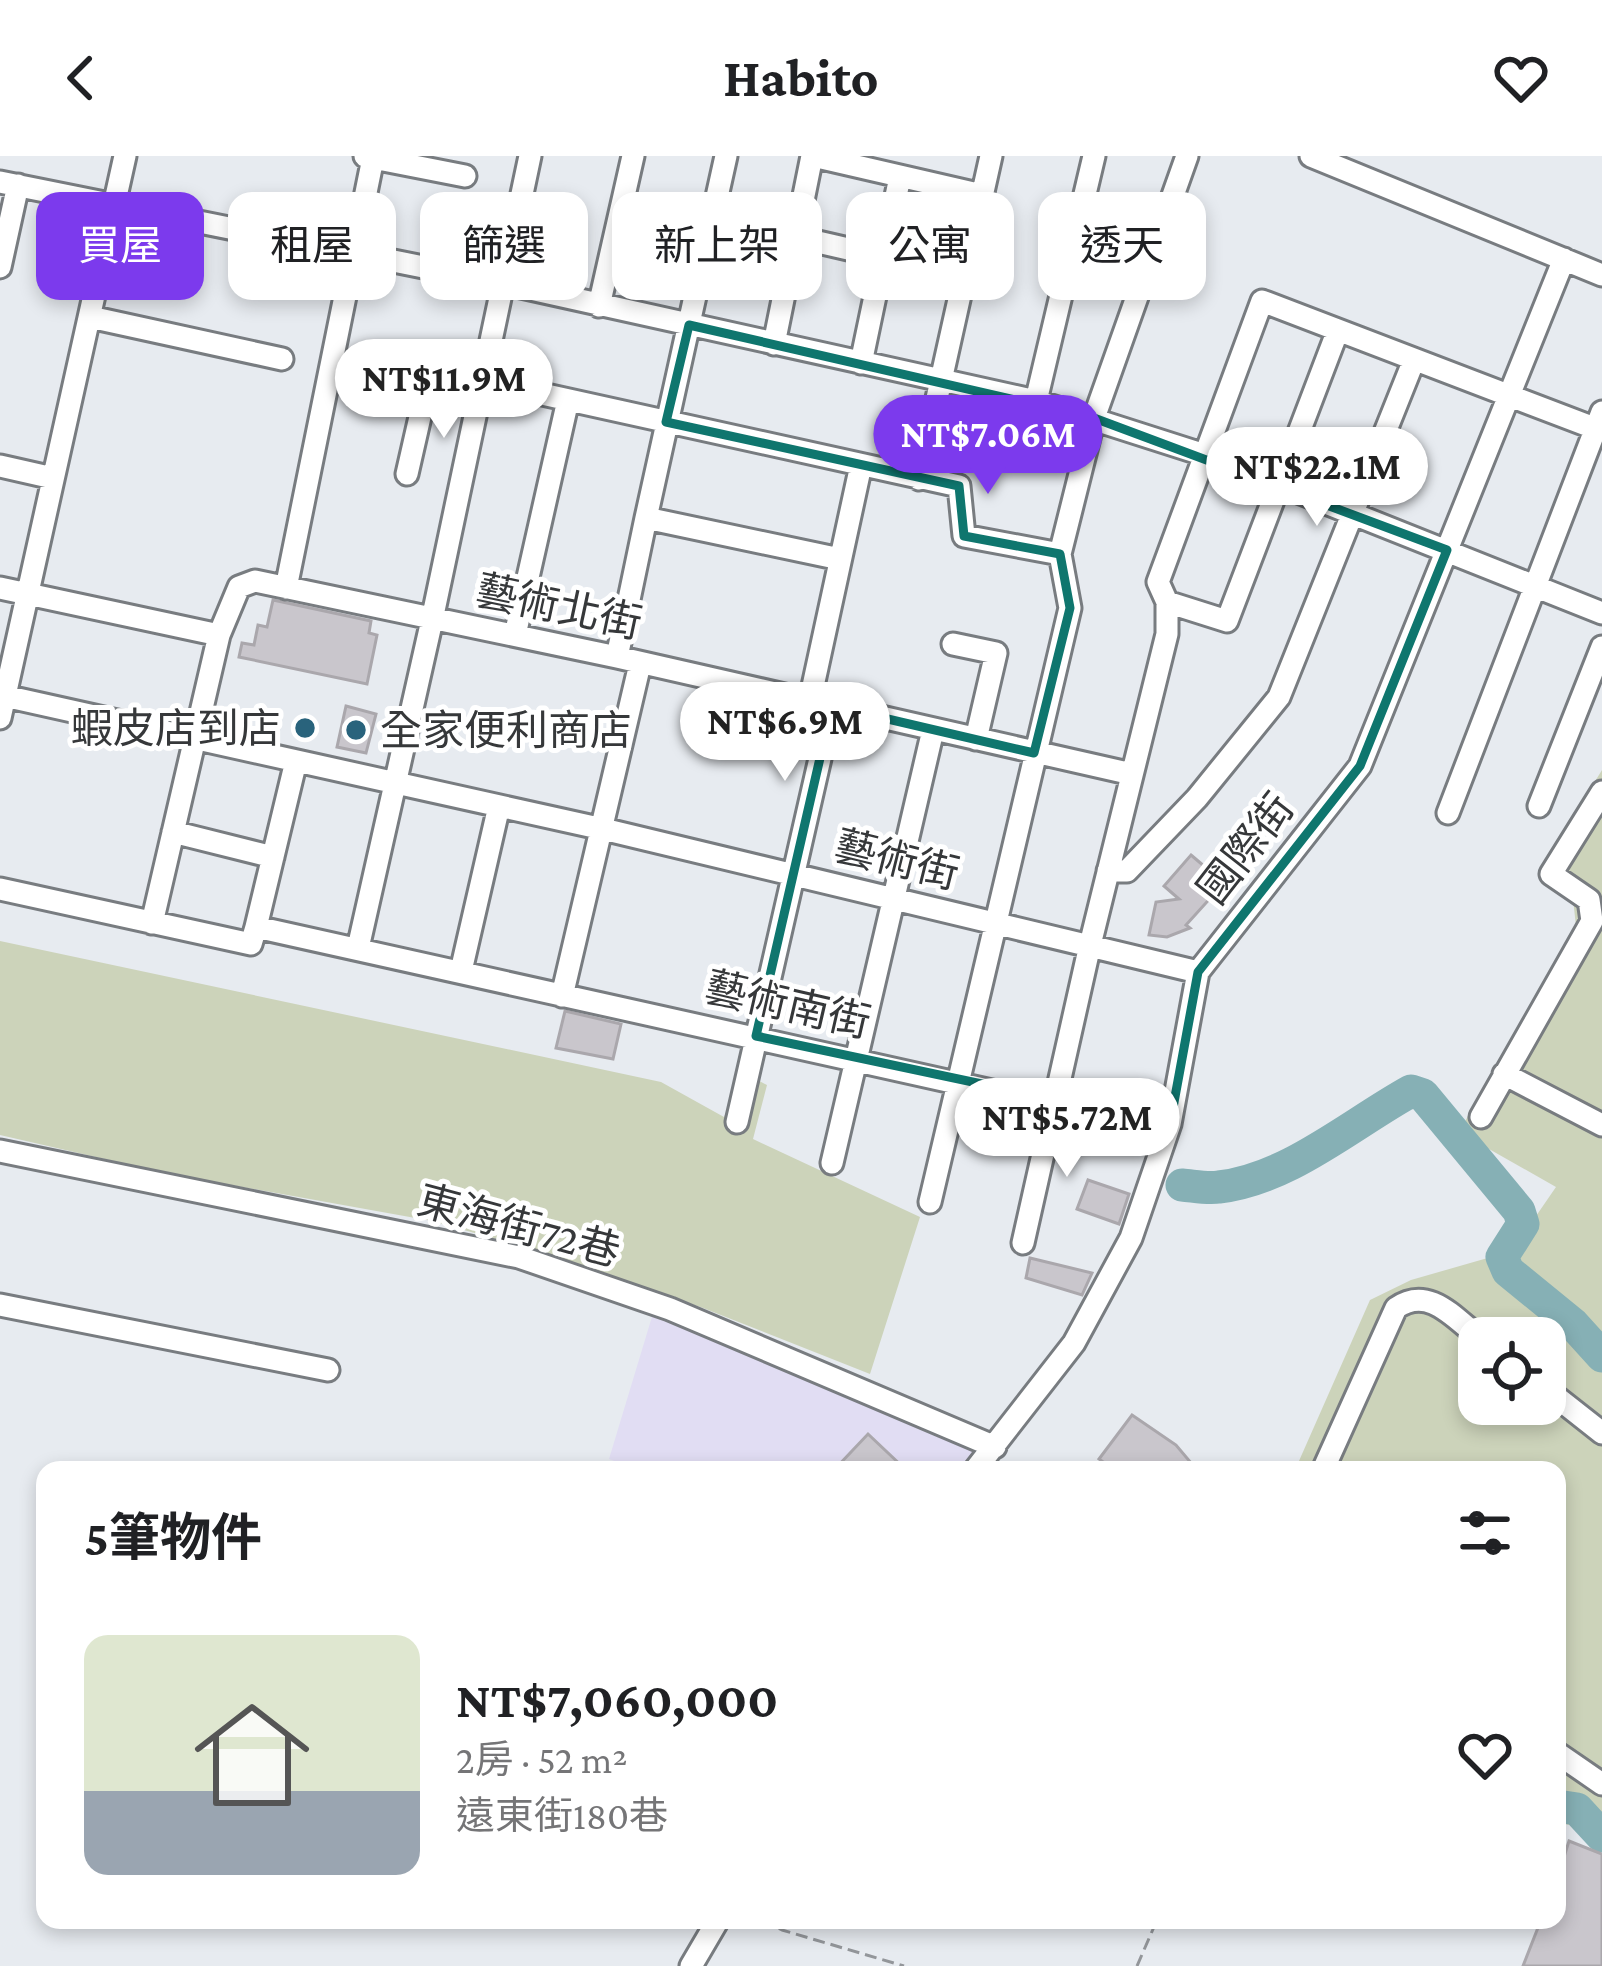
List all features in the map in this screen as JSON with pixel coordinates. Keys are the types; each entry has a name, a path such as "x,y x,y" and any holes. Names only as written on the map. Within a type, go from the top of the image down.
{"street":[{"path":"118,192 125,156"},
{"path":"522,192 530,156"},
{"path":"599,306 633,156"},
{"path":"617,657 726,156"},
{"path":"805,192 813,156 968,192"},
{"path":"983,192 991,156"},
{"path":"1036,401 1094,156"},
{"path":"930,1202 1070,608 1060,554 1094,418 1187,156"},
{"path":"1311,156 1602,275"},
{"path":"364,192 369,157 429,162 465,176"},
{"path":"897,192 900,177"},
{"path":"0,267 9,184 49,192"},
{"name":"國際街","path":"983,1461 1074,1343 1132,1238 1170,1124 1198,972 1360,766 1564,259"},
{"path":"2,703 94,300"},
{"path":"286,588 345,300"},
{"path":"358,948 500,300"},
{"path":"573,300 1036,401 1094,418 1282,484 1602,613"},
{"path":"773,344 782,300"},
{"path":"861,363 874,300"},
{"path":"919,479 959,300"},
{"path":"1023,1243 1167,634 1162,592 1262,301 1508,398 1600,424 1448,813"},
{"path":"90,317 282,359"},
{"path":"1162,592 1227,621 1338,330"},
{"path":"1108,871 1127,871 1197,798 1280,697 1414,360"},
{"path":"330,374 478,406"},
{"path":"483,381 958,486 964,536 1060,554"},
{"path":"407,474 425,394"},
{"path":"515,635 568,400"},
{"path":"0,466 53,478"},
{"path":"737,1122 794,874 840,559 861,466"},
{"path":"646,518 840,559"},
{"name":"藝術北街","path":"219,635 239,587 255,581 1132,774"},
{"path":"0,588 219,635 152,923"},
{"path":"953,644 996,653 976,740"},
{"path":"1539,806 1602,647"},
{"path":"562,997 640,664"},
{"name":"藝術街","path":"2,703 194,738 603,829 1198,972"},
{"path":"832,1163 933,730"},
{"path":"256,927 296,761"},
{"path":"1481,1117 1592,921 1589,900 1551,874 1602,791"},
{"path":"461,971 500,806"},
{"path":"173,832 273,856"},
{"name":"藝術南街","path":"0,889 251,944 256,927 1055,1105 1170,1124"},
{"path":"1504,1074 1602,1125"},
{"name":"東海街72巷","path":"0,1151 519,1257 670,1310 995,1447"},
{"path":"1328,1461 1396,1308 1409,1299 1430,1299 1458,1321"},
{"path":"0,1305 328,1370"},
{"path":"1566,1405 1602,1433"},
{"path":"1566,1759 1602,1784"},
{"path":"691,1966 713,1929"}],"path":[{"path":"780,1929 904,1966"},
{"path":"1137,1966 1153,1929"}],"highlighted area":[{"path":"689,325 1094,418 1447,550 1360,766 1198,972 1170,1124 756,1036 832,706 1034,753 1070,608 1060,554 964,536 959,486 666,422"}],"shaded area":[{"path":"654,1310 976,1451 968,1461 609,1459"}],"green space":[{"path":"1602,770 1602,1830 1566,1824 1566,1461 1299,1461 1370,1300 1411,1280 1512,1251 1556,1187 1459,1132 1576,926 1573,899 1538,874"},
{"path":"0,941 661,1082 724,1117 744,1073 767,1085 753,1139 920,1217 870,1374 703,1308 545,1253 432,1221 170,1174 0,1135"}],"building":[{"path":"273,600 371,621 369,633 377,635 367,684 239,657 242,643 254,645 258,625 267,627"},
{"name":"全家便利商店","path":"346,706 376,714 366,753 337,747"},
{"path":"1191,855 1224,883 1186,925 1190,928 1167,937 1149,935 1156,902 1179,899 1164,886"},
{"path":"565,1011 621,1024 613,1059 556,1048"},
{"path":"1088,1180 1129,1194 1119,1224 1077,1209"},
{"path":"1030,1258 1092,1273 1082,1295 1026,1278"},
{"path":"1132,1415 1176,1445 1189,1461 1102,1461"},
{"path":"868,1434 896,1461 842,1461"},
{"path":"1569,1841 1602,1854 1602,1966 1523,1966 1537,1929 1566,1929"}],"waterway":[{"path":"1182,1185 1219,1187 1270,1173 1411,1091 1423,1095 1519,1211 1523,1224 1502,1257 1508,1271 1573,1324 1602,1356"},
{"path":"1566,1807 1577,1809 1602,1836"}],"place":[{"name":"蝦皮店到店","path":"305,728"},
{"name":"全家便利商店","path":"356,730"}]}
